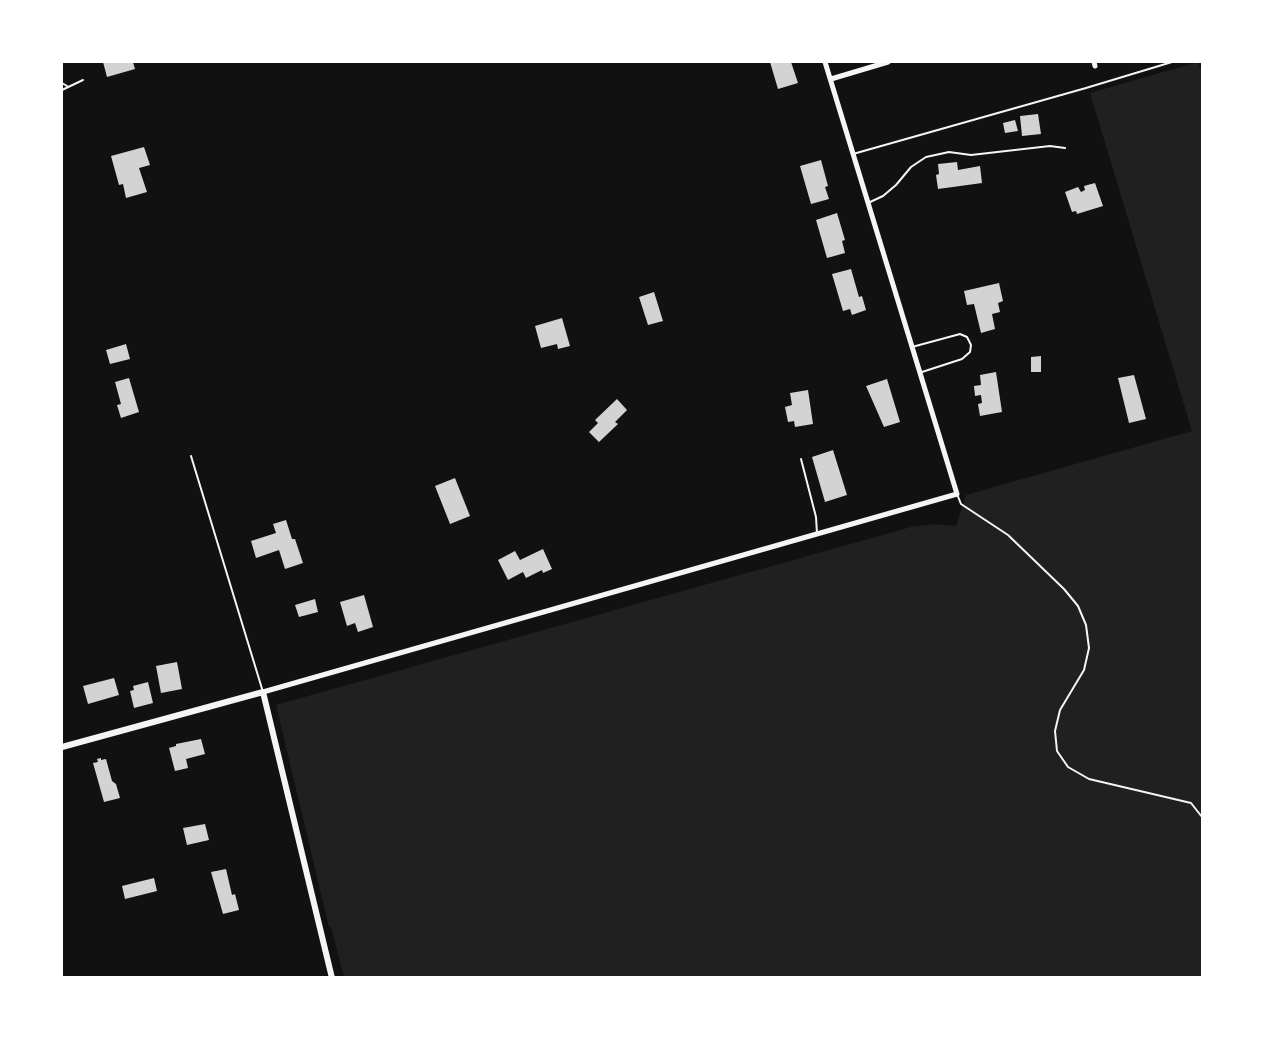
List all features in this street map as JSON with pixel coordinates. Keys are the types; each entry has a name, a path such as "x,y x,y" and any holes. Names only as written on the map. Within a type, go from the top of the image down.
{"street":[{"path":"62,745 263,692 957,494 825,62"},
{"path":"831,79 888,62"},
{"path":"263,692 332,978"}],"lane":[{"path":"853,154 1172,62"},
{"path":"62,90 83,80"},
{"path":"62,83 67,86"},
{"path":"868,203 883,196 911,166 926,157 949,152 971,155 1050,146 1065,148"},
{"path":"912,347 960,334 967,337 971,345 970,352 962,359 919,373"},
{"path":"191,456 263,692"},
{"path":"801,459 816,517 817,534"},
{"path":"957,494 961,504 1008,535 1064,589 1078,606 1086,625 1089,648 1084,670 1060,710 1055,731 1058,750 1068,767 1089,779 1191,803 1203,817"}],"shaded area":[{"path":"1198,62 1202,72 1202,977 344,977 331,927 329,927 276,705 911,527 934,524 956,526 966,495 1192,431 1090,93"}],"building":[{"path":"103,62 133,62 135,69 107,77"},
{"path":"770,62 791,62 798,83 778,89"},
{"path":"1038,114 1041,134 1022,136 1020,116"},
{"path":"1015,120 1018,131 1005,133 1003,123"},
{"path":"144,147 150,165 139,168 147,192 126,198 123,184 119,185 111,156"},
{"path":"821,160 829,199 811,204 800,166"},
{"path":"957,162 958,170 980,166 982,183 938,189 936,175 939,174 938,164"},
{"path":"1095,183 1103,206 1077,214 1076,211 1072,212 1065,192 1078,187 1081,192 1085,190 1084,186"},
{"path":"837,213 845,240 842,241 845,253 827,258 816,220"},
{"path":"851,269 859,297 862,296 866,310 852,315 850,309 843,311 832,274"},
{"path":"999,283 1003,301 998,303 1000,312 992,314 995,329 981,333 974,304 967,305 964,291"},
{"path":"654,292 663,321 648,325 639,297"},
{"path":"562,318 570,346 558,349 557,344 541,348 535,326"},
{"path":"126,344 130,359 110,364 106,350"},
{"path":"1041,356 1041,372 1031,372 1031,357"},
{"path":"996,372 1002,412 980,416 978,404 982,403 981,395 975,396 974,386 981,385 980,375"},
{"path":"1134,375 1146,419 1129,423 1118,378"},
{"path":"129,378 139,412 121,418 117,405 121,404 115,382"},
{"path":"887,379 900,422 884,427 866,386"},
{"path":"808,390 813,424 795,427 794,421 788,422 785,407 792,405 790,393"},
{"path":"617,399 627,410 615,422 618,424 599,442 589,432 598,423 595,420"},
{"path":"833,450 847,495 825,502 812,457"},
{"path":"455,478 470,516 450,524 435,486"},
{"path":"286,520 303,563 285,569 279,550 256,558 251,541 276,533 273,524"},
{"path":"543,549 552,569 543,573 542,570 526,578 523,572 508,580 498,560 515,551 520,560"},
{"path":"364,595 373,627 358,632 355,623 347,626 340,602"},
{"path":"315,599 318,612 299,617 295,605"},
{"path":"177,662 182,689 161,693 156,666"},
{"path":"114,678 119,695 88,704 83,686"},
{"path":"148,682 153,703 134,708 130,691 134,690 133,686"},
{"path":"201,739 205,754 186,759 188,768 175,771 169,748 176,744"},
{"path":"101,758 101,760 106,759 120,798 104,802 93,763 98,762 97,759"},
{"path":"205,824 209,840 187,845 183,828"},
{"path":"226,869 232,895 235,894 239,910 223,914 211,872"},
{"path":"154,878 157,891 125,899 122,886"}]}
